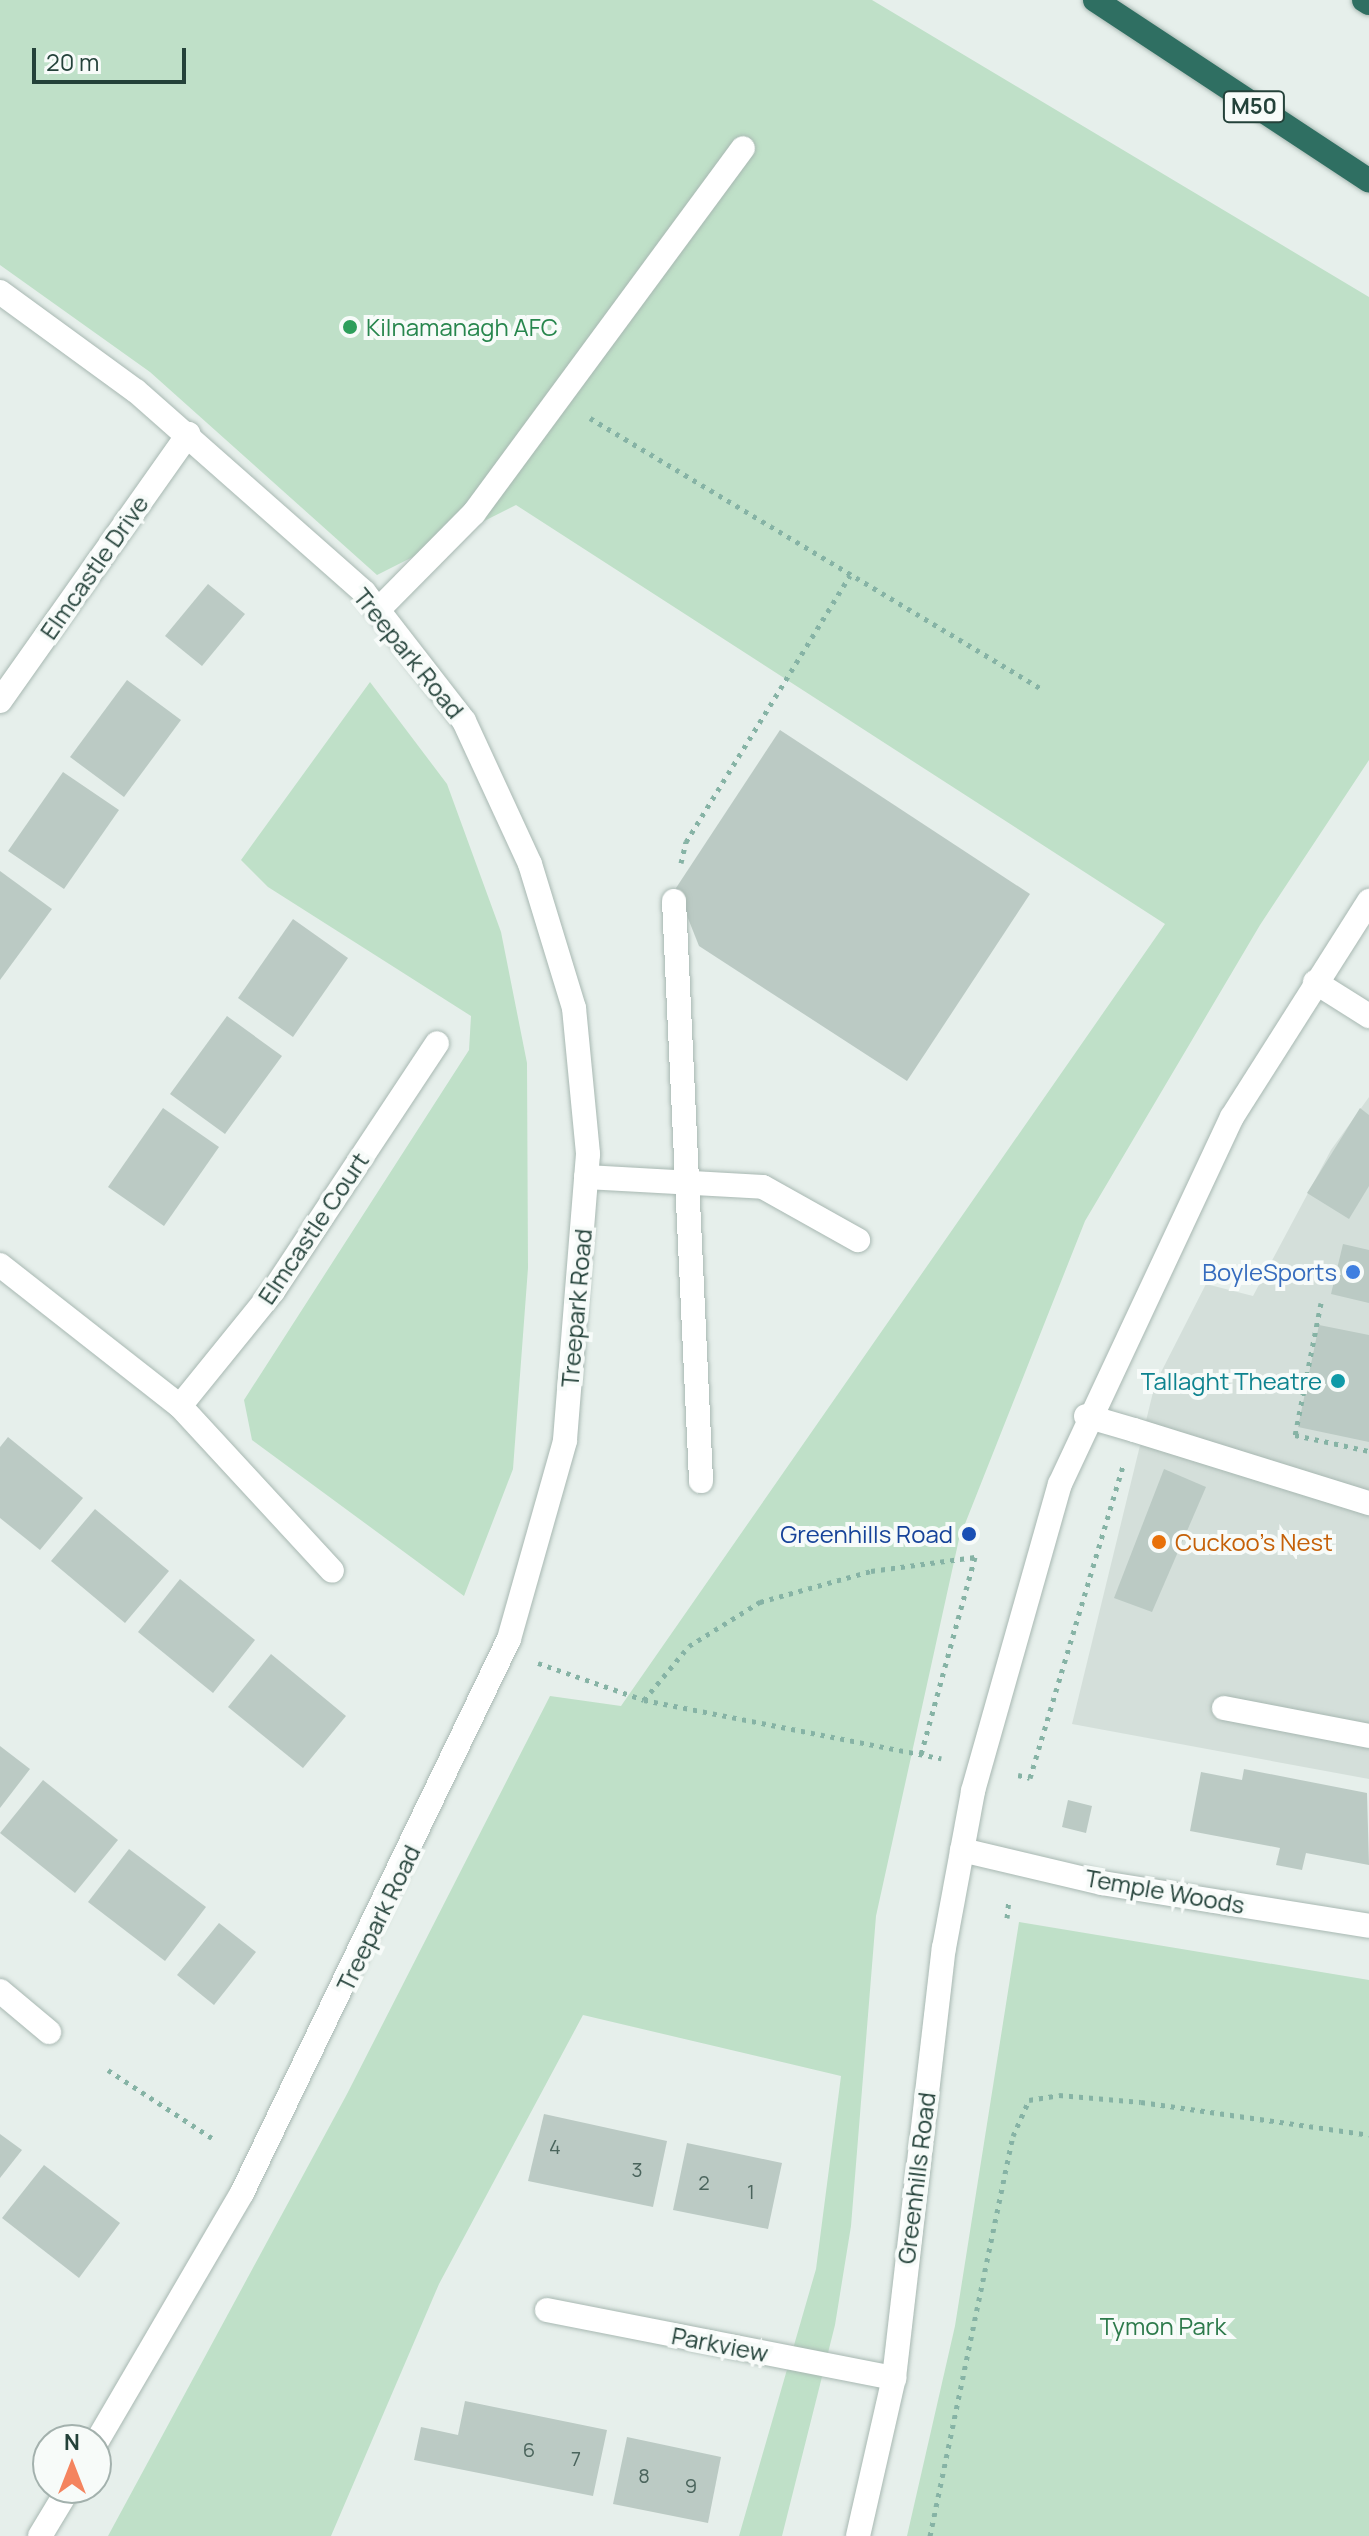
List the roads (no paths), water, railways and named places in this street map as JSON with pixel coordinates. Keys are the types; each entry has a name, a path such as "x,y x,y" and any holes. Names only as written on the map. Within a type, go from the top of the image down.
{"highway":[{"name":"M50","path":"1075,0 1140,33"},
{"name":"M50","path":"1095,0 1140,33 1369,181"}],"street":[{"path":"378,610 474,513 743,148"},
{"name":"Treepark Road","path":"0,292 188,434 378,610 464,721 530,864 574,1008 586,1177 565,1441 509,1639 242,2193 107,2424"},
{"name":"Elmcastle Drive","path":"0,701 188,434"},
{"path":"674,901 701,1481"},
{"name":"Greenhills Road","path":"858,2536 894,2378 962,1850 988,1723 1086,1416 1232,1117 1369,901"},
{"path":"1315,982 1369,1016"},
{"name":"Elmcastle Court","path":"180,1406 273,1291 437,1043"},
{"path":"586,1177 763,1187 858,1240"},
{"path":"0,1265 180,1406 332,1571"},
{"path":"1086,1416 1369,1503"},
{"path":"1224,1708 1369,1736"},
{"name":"Temple Woods","path":"962,1850 1102,1883 1369,1926"},
{"path":"0,1991 49,2032"},
{"name":"Parkview","path":"547,2310 894,2378"},
{"path":"40,2536 59,2504"}],"place":[{"name":"Kilnamanagh AFC","path":"350,327"},
{"name":"BoyleSports","path":"1353,1272"},
{"name":"Tallaght Theatre","path":"1338,1381"},
{"name":"Greenhills Road","path":"969,1534"},
{"name":"Cuckoo's Nest","path":"1159,1542"}],"park label":[{"name":"Tymon Park","path":"1163,2326"}]}
